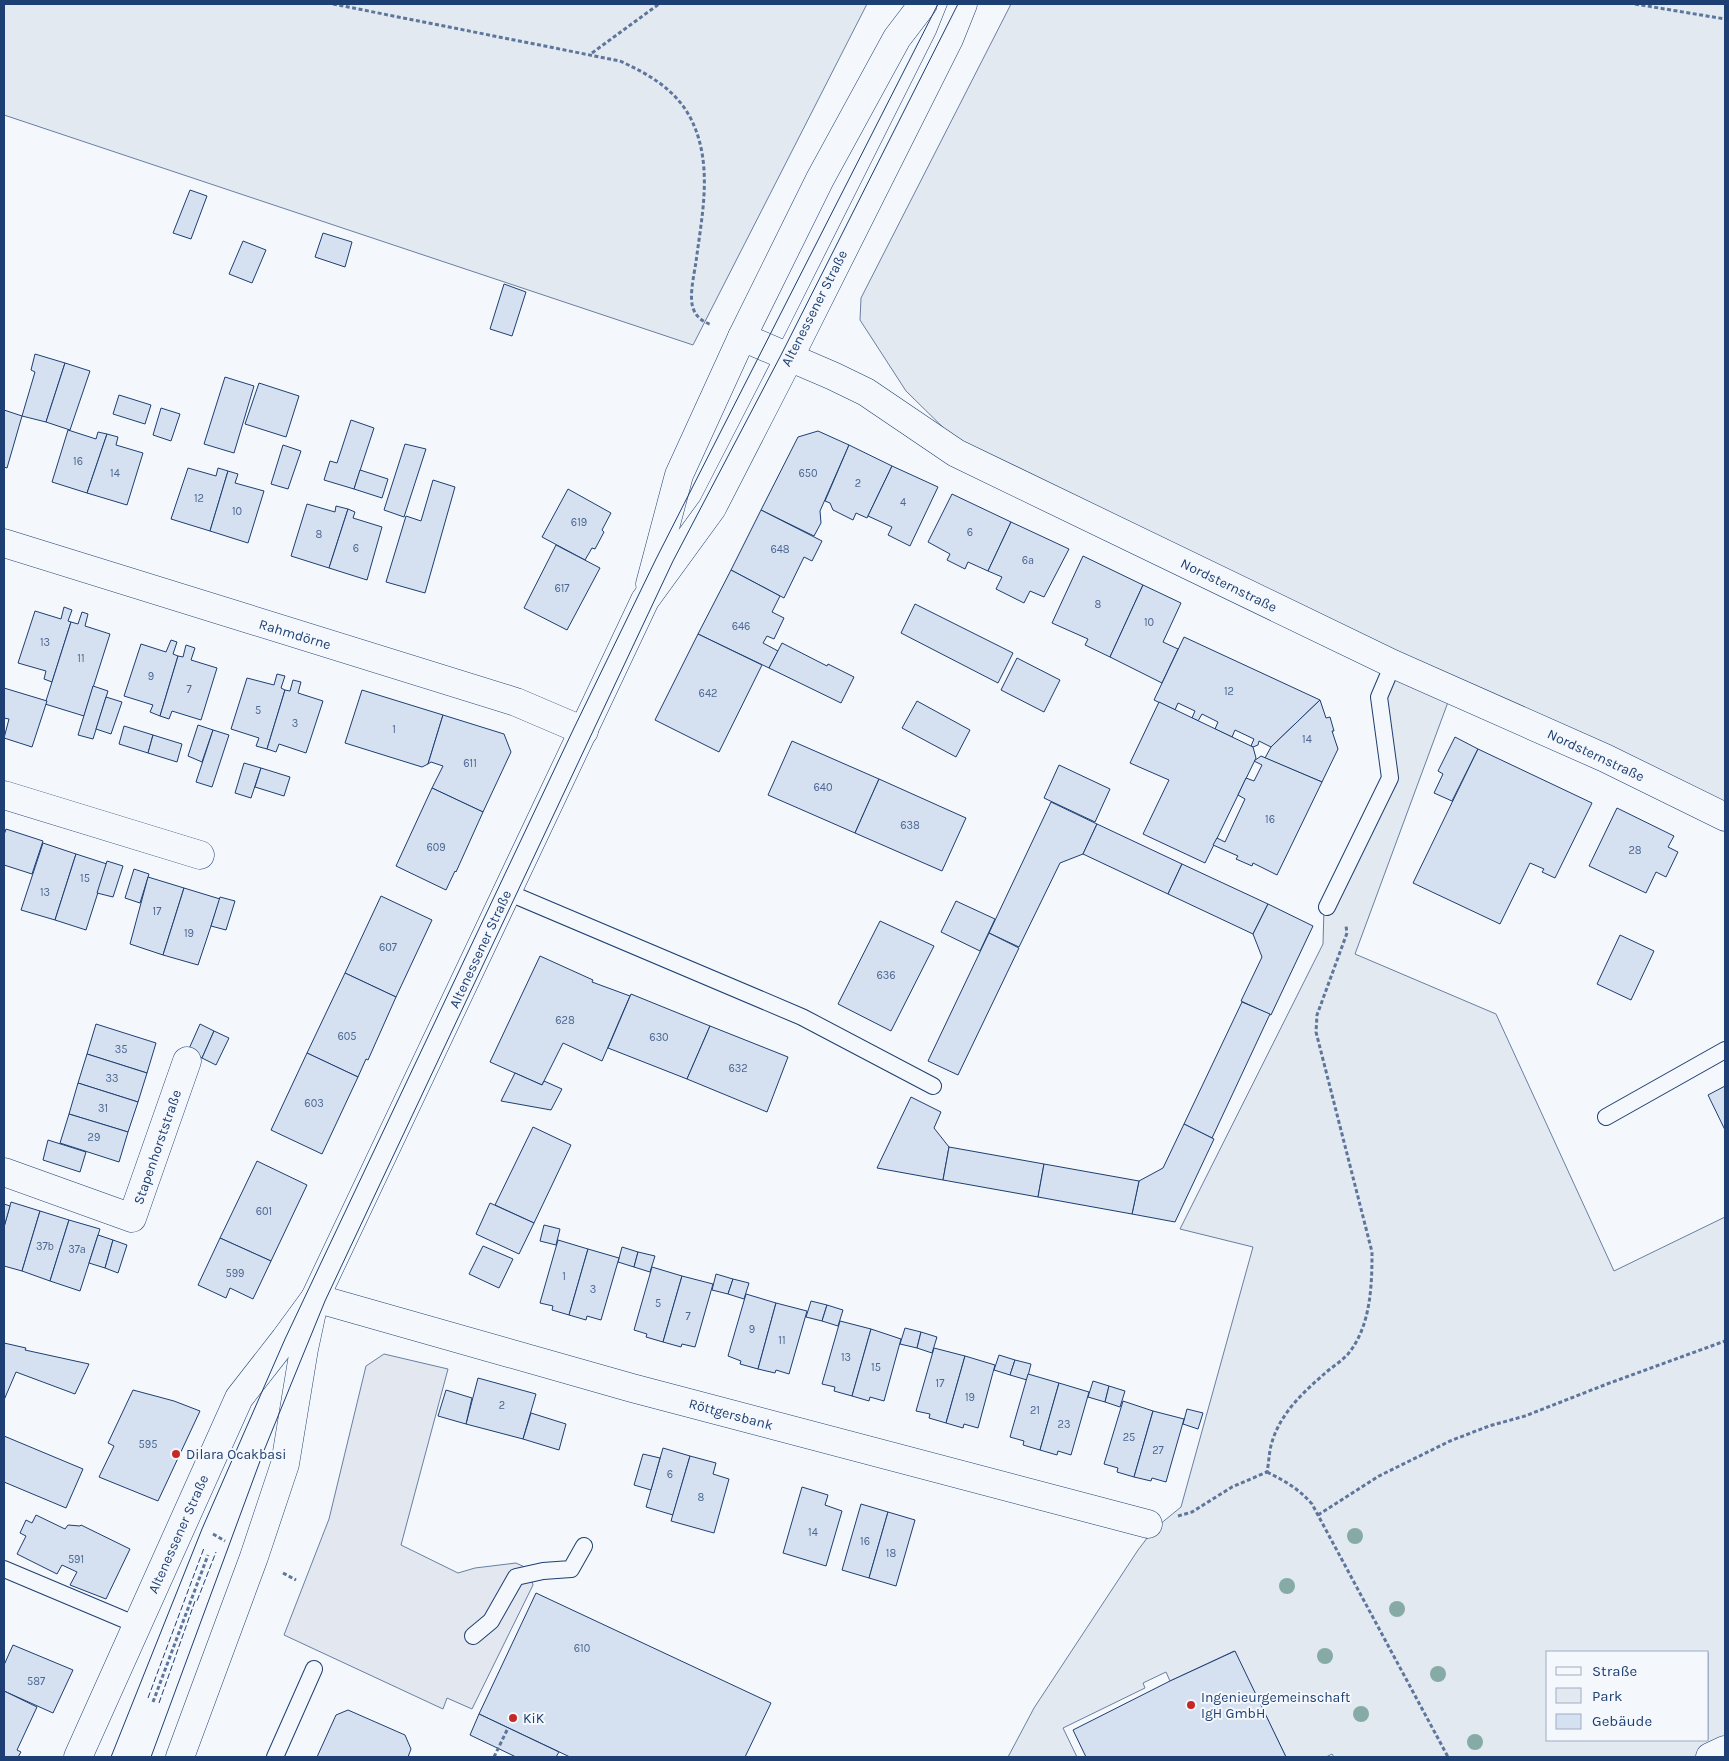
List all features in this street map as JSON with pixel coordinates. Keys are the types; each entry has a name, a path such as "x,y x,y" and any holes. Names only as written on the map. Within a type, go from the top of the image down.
{"main road":[{"name":"Altenessener Straße","path":"78,1757 239,1398 315,1298 584,731 645,600 679,475 742,338 834,154 897,38 923,4"},
{"name":"Altenessener Straße","path":"645,600 712,508 949,39 963,4"},
{"name":"Nordsternstraße","path":"742,338 866,392 956,453 1393,664 1605,758 1725,817"},
{"name":"Rahmdörne","path":"4,543 516,702 584,731"},
{"path":"4,795 200,855"},
{"name":"Stapenhorststraße","path":"4,1172 132,1218 187,1061"},
{"name":"Altenessener Straße","path":"180,1757 254,1557 285,1464 304,1349 315,1298"},
{"name":"Röttgersbank","path":"315,1298 632,1388 1148,1524"},
{"path":"1710,1757 1725,1750"}],"lane":[{"path":"1327,907 1390,778 1379,697 1393,664"},
{"path":"507,892 802,1017 933,1086"},
{"path":"1606,1117 1725,1050"},
{"path":"473,1636 491,1621 516,1577 543,1571 571,1569 584,1546"},
{"path":"4,1569 137,1625"},
{"path":"275,1757 314,1669"}],"path":[{"path":"333,4 591,54 620,61 650,75 670,92 689,117 701,145 706,178 692,285 693,308 701,320 742,338"},
{"path":"591,54 659,4"},
{"path":"1635,4 1725,18"},
{"path":"1267,1472 1272,1443 1278,1425 1288,1410 1322,1376 1348,1354 1360,1334 1368,1309 1372,1283 1372,1252 1316,1032 1317,1015 1348,932 1346,922 1327,907"},
{"path":"1318,1515 1378,1476 1450,1441 1489,1426 1525,1416 1725,1341"},
{"path":"1267,1472 1293,1486 1303,1494 1318,1515 1448,1757"},
{"path":"1148,1524 1192,1512 1232,1487 1267,1472"},
{"path":"153,1702 208,1554"},
{"path":"494,1757 508,1728"}],"green space":[{"path":"4,4 867,4 693,345 4,115"},
{"path":"1011,4 1725,4 1725,810 964,448 906,391 860,320 861,298"},
{"path":"1395,668 1451,694 1355,954 1496,1014 1614,1271 1725,1217 1725,1744 1697,1757 1334,1757 1332,1754 1326,1757 1286,1757 1234,1651 1170,1681 1166,1672 1143,1683 1145,1688 1063,1728 1077,1757 1008,1757 1034,1708 1138,1550 1154,1529 1181,1507 1253,1247 1180,1229 1323,944 1324,908 1394,779 1382,697"}],"shaded area":[{"path":"384,1354 448,1369 401,1545 458,1573 475,1568 516,1563 529,1569 533,1585 472,1709 447,1698 443,1709 284,1635 329,1519 366,1366"}],"building":[{"path":"190,190 207,196 191,239 173,233"},
{"path":"323,233 352,242 345,267 315,257"},
{"path":"243,241 266,250 252,283 229,274"},
{"path":"504,284 526,292 512,336 490,329"},
{"path":"35,354 65,363 46,422 22,416 35,372 31,370"},
{"path":"65,363 90,371 70,430 46,422"},
{"path":"225,377 254,386 234,453 204,444"},
{"path":"259,383 299,396 286,437 245,424"},
{"path":"119,395 151,405 145,424 113,414"},
{"path":"161,408 180,414 171,441 153,435"},
{"path":"4,410 22,416 7,468 4,467"},
{"path":"351,420 374,428 354,489 324,480 330,461 337,463"},
{"path":"68,430 96,439 98,432 107,434 87,493 52,482"},
{"path":"818,431 849,445 820,511 821,523 814,536 761,510 798,437"},
{"path":"107,434 118,437 116,445 143,453 127,505 87,493"},
{"path":"405,444 426,449 404,517 384,510"},
{"path":"283,445 301,451 288,489 271,484"},
{"path":"849,445 892,466 867,518 856,513 853,520 833,510 830,503 825,501"},
{"path":"892,466 938,487 910,546 888,535 892,527 868,516"},
{"path":"188,468 216,476 218,468 228,471 210,531 171,519"},
{"path":"360,470 388,479 382,498 354,489"},
{"path":"228,471 238,474 235,483 264,491 248,543 210,531"},
{"path":"433,480 455,487 425,593 386,582 406,516 421,521"},
{"path":"568,489 611,513 595,549 592,548 585,560 542,537"},
{"path":"952,494 1011,522 988,571 968,562 965,569 947,560 950,554 928,542"},
{"path":"307,504 335,512 336,506 348,509 329,568 291,556"},
{"path":"348,509 355,512 353,518 382,527 367,580 329,568"},
{"path":"761,510 822,541 812,561 804,557 784,598 731,570"},
{"path":"1011,522 1069,549 1044,597 1030,591 1024,603 996,589 1002,577 988,571"},
{"path":"556,545 600,568 567,630 524,608"},
{"path":"1083,556 1143,585 1110,657 1085,645 1088,639 1052,623"},
{"path":"731,570 780,596 772,612 784,618 774,639 767,636 763,643 778,651 769,668 698,634"},
{"path":"1143,585 1181,603 1163,642 1178,649 1162,683 1110,657"},
{"path":"915,604 1013,653 998,683 901,633"},
{"path":"64,607 72,610 68,621 71,622 52,682 44,679 46,671 18,663 35,611 61,619"},
{"path":"82,612 88,614 85,626 110,634 84,716 45,704 71,622 78,624"},
{"path":"698,634 762,665 719,752 655,720"},
{"path":"1184,637 1320,700 1271,747 1259,741 1258,745 1253,747 1251,746 1254,739 1235,730 1232,737 1215,729 1218,722 1202,714 1198,721 1192,718 1195,711 1178,703 1175,710 1154,700"},
{"path":"171,640 177,642 173,654 178,656 160,716 150,712 153,705 124,696 141,644 166,652"},
{"path":"782,643 827,666 828,664 854,677 841,703 769,668"},
{"path":"186,645 195,648 191,660 217,668 201,720 172,711 169,719 160,716 178,656 183,657"},
{"path":"1017,658 1060,680 1044,712 1001,690"},
{"path":"277,674 285,676 281,688 285,690 267,749 256,746 259,738 231,729 247,678 274,685"},
{"path":"293,680 301,682 298,693 323,701 306,753 279,744 276,752 267,749 285,690 290,691"},
{"path":"93,686 108,691 93,739 78,735"},
{"path":"4,688 47,701 32,747 4,738 9,719 4,718"},
{"path":"362,690 443,715 428,764 422,767 345,743"},
{"path":"106,697 122,702 111,734 96,729"},
{"path":"1320,700 1326,718 1330,717 1338,749 1322,782 1265,758 1271,747"},
{"path":"917,701 970,730 956,757 902,728"},
{"path":"1159,702 1253,747 1256,758 1205,863 1143,834 1169,780 1130,763"},
{"path":"443,715 504,734 511,752 483,812 432,788 443,766 431,762 428,764"},
{"path":"198,725 213,730 202,762 188,756"},
{"path":"124,726 153,735 148,753 119,744"},
{"path":"213,730 229,735 212,787 196,782"},
{"path":"153,735 182,744 177,762 148,753"},
{"path":"1455,737 1478,749 1452,801 1434,793 1443,774 1438,771"},
{"path":"792,741 879,779 855,833 768,795"},
{"path":"1478,749 1592,803 1555,878 1542,872 1544,869 1530,863 1500,924 1413,883"},
{"path":"1261,756 1322,782 1277,875 1253,863 1252,866 1236,859 1238,856 1213,845 1217,838 1225,842 1245,799 1238,795 1246,778 1254,781 1262,765 1254,761"},
{"path":"244,763 261,768 251,798 235,793"},
{"path":"1059,765 1110,789 1095,822 1044,798"},
{"path":"261,768 290,777 284,796 255,787"},
{"path":"879,779 966,818 942,871 855,833"},
{"path":"432,788 483,812 446,890 396,866"},
{"path":"1051,802 1097,824 1083,854 1060,863 1019,947 989,933"},
{"path":"1617,808 1674,836 1668,847 1678,852 1666,877 1656,872 1646,893 1589,866"},
{"path":"1097,824 1182,864 1168,894 1083,854"},
{"path":"6,829 43,841 32,874 4,865 4,835"},
{"path":"43,843 76,854 55,920 21,910"},
{"path":"76,854 107,864 86,930 55,920"},
{"path":"107,861 123,866 113,897 97,893"},
{"path":"1182,864 1268,904 1253,934 1168,894"},
{"path":"134,869 149,874 140,903 125,898"},
{"path":"148,877 184,888 163,955 130,944"},
{"path":"184,888 220,899 198,965 163,955"},
{"path":"381,896 432,920 396,997 345,973"},
{"path":"220,897 235,901 226,930 211,926"},
{"path":"956,901 995,919 980,951 941,932"},
{"path":"1268,904 1313,926 1271,1015 1241,1001 1262,957 1253,934"},
{"path":"880,921 934,946 891,1031 838,1004"},
{"path":"989,933 1019,948 958,1075 928,1061"},
{"path":"1620,935 1654,951 1631,1000 1597,984"},
{"path":"540,956 593,980 592,982 630,996 602,1061 563,1043 542,1085 490,1062"},
{"path":"345,973 396,997 368,1060 366,1059 358,1077 307,1053"},
{"path":"631,994 710,1026 687,1079 608,1048"},
{"path":"1242,1002 1270,1014 1212,1138 1184,1124"},
{"path":"96,1024 156,1043 147,1073 87,1054"},
{"path":"200,1024 214,1031 202,1058 188,1051"},
{"path":"710,1026 788,1057 767,1112 687,1079"},
{"path":"214,1031 229,1038 216,1065 202,1058"},
{"path":"307,1053 358,1077 322,1154 271,1130"},
{"path":"87,1054 147,1073 138,1102 78,1083"},
{"path":"515,1073 542,1085 544,1081 562,1089 551,1110 501,1101"},
{"path":"78,1083 138,1102 128,1132 69,1114"},
{"path":"1725,1086 1725,1130 1708,1095"},
{"path":"911,1097 941,1112 934,1128 949,1147 943,1180 877,1168"},
{"path":"69,1114 128,1132 119,1162 60,1143"},
{"path":"1184,1124 1214,1139 1175,1222 1132,1214 1139,1181 1163,1168"},
{"path":"533,1127 571,1145 534,1223 495,1205"},
{"path":"48,1140 86,1152 80,1172 43,1160"},
{"path":"949,1147 1044,1164 1038,1197 943,1180"},
{"path":"257,1161 307,1185 271,1261 220,1238"},
{"path":"1044,1164 1139,1181 1132,1214 1038,1197"},
{"path":"11,1202 40,1211 22,1271 4,1266 4,1227"},
{"path":"490,1203 534,1223 519,1254 476,1234"},
{"path":"4,1204 10,1206 4,1227"},
{"path":"40,1211 69,1220 50,1281 22,1271"},
{"path":"69,1220 100,1229 80,1291 50,1281"},
{"path":"544,1225 560,1229 556,1245 540,1241"},
{"path":"98,1235 113,1240 105,1268 89,1263"},
{"path":"220,1238 271,1261 253,1299 230,1288 226,1298 198,1285"},
{"path":"113,1240 127,1245 118,1273 105,1268"},
{"path":"558,1240 588,1249 569,1315 552,1310 553,1306 540,1303"},
{"path":"483,1246 513,1259 499,1288 469,1274"},
{"path":"622,1247 638,1252 634,1267 618,1262"},
{"path":"588,1249 619,1258 601,1320 587,1316 586,1320 569,1315"},
{"path":"638,1252 655,1256 650,1272 634,1267"},
{"path":"652,1267 682,1276 663,1342 646,1337 647,1334 634,1330"},
{"path":"716,1274 733,1279 728,1294 712,1290"},
{"path":"682,1276 713,1284 695,1347 682,1344 681,1347 663,1342"},
{"path":"733,1279 749,1283 744,1299 728,1294"},
{"path":"746,1294 776,1303 758,1369 740,1364 741,1361 728,1356"},
{"path":"811,1301 827,1305 822,1321 806,1317"},
{"path":"776,1303 807,1311 789,1374 776,1370 775,1373 758,1369"},
{"path":"827,1305 843,1310 838,1326 822,1321"},
{"path":"840,1321 871,1329 852,1396 834,1391 835,1387 822,1384"},
{"path":"905,1328 921,1332 917,1348 900,1344"},
{"path":"871,1329 901,1339 884,1401 870,1397 869,1401 852,1396"},
{"path":"921,1332 937,1337 932,1353 917,1348"},
{"path":"4,1343 26,1348 25,1350 89,1364 75,1394 16,1372 4,1400"},
{"path":"934,1348 965,1356 946,1423 929,1418 930,1414 916,1411"},
{"path":"999,1355 1015,1360 1010,1375 994,1370"},
{"path":"965,1356 995,1365 978,1428 964,1424 963,1428 946,1423"},
{"path":"1015,1360 1031,1364 1027,1380 1010,1375"},
{"path":"1028,1374 1059,1383 1040,1450 1023,1445 1024,1441 1010,1437"},
{"path":"478,1378 536,1394 523,1439 466,1424"},
{"path":"1093,1381 1109,1386 1105,1402 1088,1397"},
{"path":"1059,1383 1089,1392 1071,1455 1058,1451 1057,1455 1040,1450"},
{"path":"1109,1386 1125,1391 1120,1407 1105,1402"},
{"path":"133,1390 174,1401 200,1411 158,1501 99,1477 114,1446 108,1443"},
{"path":"446,1390 472,1398 466,1424 438,1416"},
{"path":"1123,1401 1153,1411 1134,1477 1117,1472 1118,1468 1104,1464"},
{"path":"1187,1409 1203,1413 1198,1429 1183,1424"},
{"path":"1153,1411 1184,1419 1166,1482 1152,1478 1151,1481 1134,1477"},
{"path":"531,1413 566,1424 559,1450 523,1439"},
{"path":"4,1436 83,1469 66,1508 4,1482"},
{"path":"663,1448 690,1456 673,1515 646,1507"},
{"path":"643,1454 660,1458 651,1490 634,1485"},
{"path":"690,1456 716,1463 713,1474 729,1479 714,1533 671,1521"},
{"path":"802,1487 828,1495 825,1505 842,1511 826,1566 783,1553"},
{"path":"861,1504 888,1512 869,1578 842,1570"},
{"path":"888,1512 915,1520 896,1586 869,1578"},
{"path":"36,1515 65,1529 68,1525 81,1525 130,1549 106,1599 70,1585 77,1572 62,1565 57,1574 17,1554 26,1536 20,1533 26,1520 32,1523"},
{"path":"536,1593 771,1703 745,1757 570,1757 479,1714"},
{"path":"13,1645 73,1670 53,1713 4,1691 4,1665"},
{"name":"Ingenieurgemeinschaft IgH GmbH","path":"1235,1651 1286,1757 1086,1757 1073,1730 1170,1681"},
{"path":"4,1691 37,1707 17,1750 21,1752 18,1757 4,1757"},
{"path":"348,1710 405,1735 411,1749 408,1757 317,1757 336,1715"},
{"path":"479,1714 559,1752 556,1757 516,1757 470,1735"}],"tram line":[{"path":"111,1757 202,1529 285,1339 656,559 938,4"},
{"path":"151,1757 263,1453 325,1301 673,561 781,355 958,4"}],"fence":[{"path":"148,1698 204,1548"},
{"path":"159,1703 195,1601 197,1601 216,1552"}],"place":[{"name":"Dilara Ocakbasi","path":"176,1454"},
{"name":"Ingenieurgemeinschaft IgH GmbH","path":"1191,1705"},
{"name":"KiK","path":"513,1718"}]}
